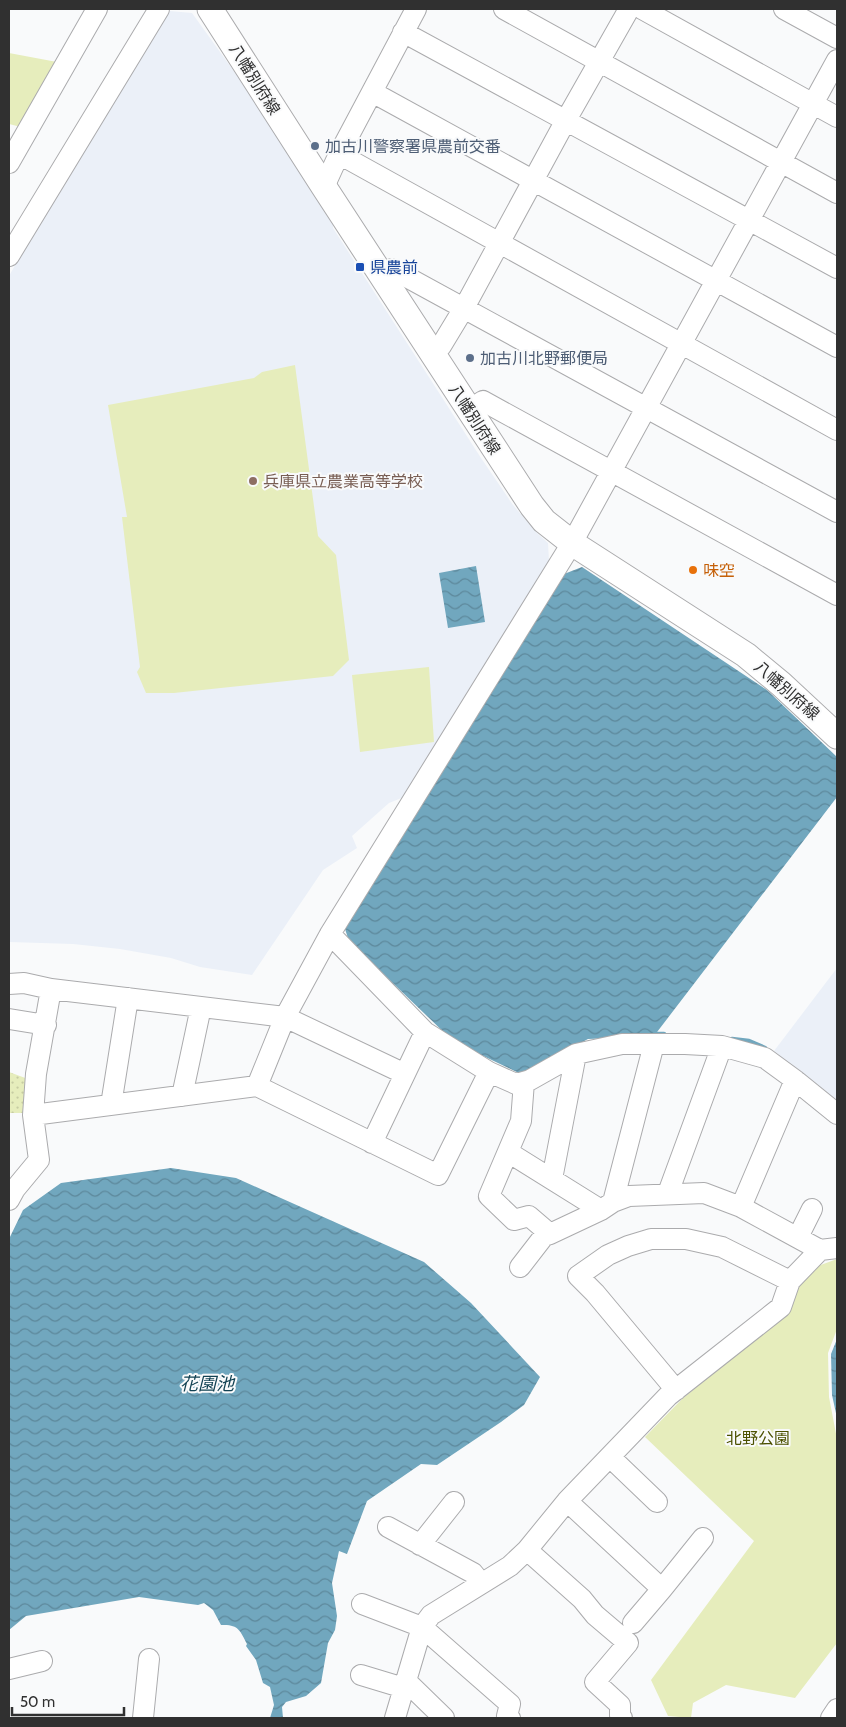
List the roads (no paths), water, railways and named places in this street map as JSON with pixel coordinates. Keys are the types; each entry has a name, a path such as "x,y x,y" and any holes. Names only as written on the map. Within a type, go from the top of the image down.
{"main road":[{"name":"八幡別府線","path":"210,9 432,354 532,506 544,521 572,543 746,655 836,732"}],"street":[{"path":"9,163 16,134 97,9"},
{"path":"9,256 159,9"},
{"path":"324,188 339,154 416,9"},
{"path":"504,9 837,193"},
{"path":"432,354 441,346 464,308 566,120 629,9"},
{"path":"642,9 837,117"},
{"path":"784,9 837,38"},
{"path":"403,32 837,268"},
{"path":"257,1086 285,1017 330,934 572,543 837,60"},
{"path":"372,92 837,347"},
{"path":"339,154 837,430"},
{"path":"381,275 392,269 837,512"},
{"path":"469,410 483,401 837,595"},
{"path":"330,934 425,1032 489,1072 516,1084 530,1080 576,1054 622,1044 722,1046 766,1058 837,1114"},
{"path":"9,984 24,983 285,1017 405,1074"},
{"path":"9,1200 14,1188 40,1160 33,1115 36,1074 51,988"},
{"path":"111,1105 128,998"},
{"path":"182,1096 201,1007"},
{"path":"9,1019 46,1025"},
{"path":"372,1143 425,1032"},
{"path":"607,1206 654,1044"},
{"path":"668,1193 722,1046"},
{"path":"552,1179 576,1054"},
{"path":"33,1115 257,1086 438,1175 489,1072"},
{"path":"741,1207 796,1080"},
{"path":"524,1082 521,1121 489,1196 514,1220 529,1216 550,1234"},
{"path":"508,1152 552,1179 607,1206"},
{"path":"395,1718 422,1627 430,1615 510,1566 527,1550 567,1501 668,1396 781,1307 790,1281 829,1249 798,1237 741,1207 704,1193 668,1193 629,1196 544,1236 520,1267"},
{"path":"798,1237 812,1209"},
{"path":"676,1390 596,1293 578,1276 608,1255 628,1246 650,1239 686,1239 722,1247 790,1281"},
{"path":"610,1457 658,1502"},
{"path":"567,1501 633,1553 662,1588"},
{"path":"420,1545 454,1502"},
{"path":"388,1528 473,1573 481,1583"},
{"path":"642,1620 662,1588 703,1538"},
{"path":"527,1550 582,1599 583,1612 595,1615 628,1642 595,1682 620,1705 620,1716 622,1718"},
{"path":"362,1604 422,1627 488,1677 513,1705"},
{"path":"143,1718 149,1659"},
{"path":"9,1669 42,1661"},
{"path":"361,1675 405,1685 444,1718"},
{"path":"830,1718 837,1709"}],"water":[{"path":"476,566 485,622 448,628 439,573"},
{"path":"582,567 767,690 837,757 837,797 654,1036 588,1039 521,1074 454,1042 349,941 344,926 564,574"},
{"name":"花園池","path":"171,1168 236,1178 424,1262 471,1303 540,1377 524,1405 501,1422 437,1465 421,1464 367,1501 347,1554 339,1551 332,1583 337,1616 335,1630 328,1643 321,1683 306,1696 286,1702 282,1707 283,1718 270,1718 274,1705 270,1687 263,1683 256,1660 246,1646 247,1644 238,1629 221,1625 213,1610 204,1603 198,1605 139,1597 26,1616 9,1630 9,1239 23,1210 61,1183"},
{"path":"837,1339 837,1418 832,1395 831,1354"}],"waterway":[{"path":"655,1034 664,1034"},
{"path":"732,1039 749,1041 765,1048"}],"place":[{"name":"加古川警察署県農前交番","path":"315,146"},
{"name":"県農前","path":"360,267"},
{"name":"加古川北野郵便局","path":"470,358"},
{"name":"兵庫県立農業高等学校","path":"253,481"},
{"name":"味空","path":"693,570"}],"park label":[{"name":"北野公園","path":"758,1438"}]}
